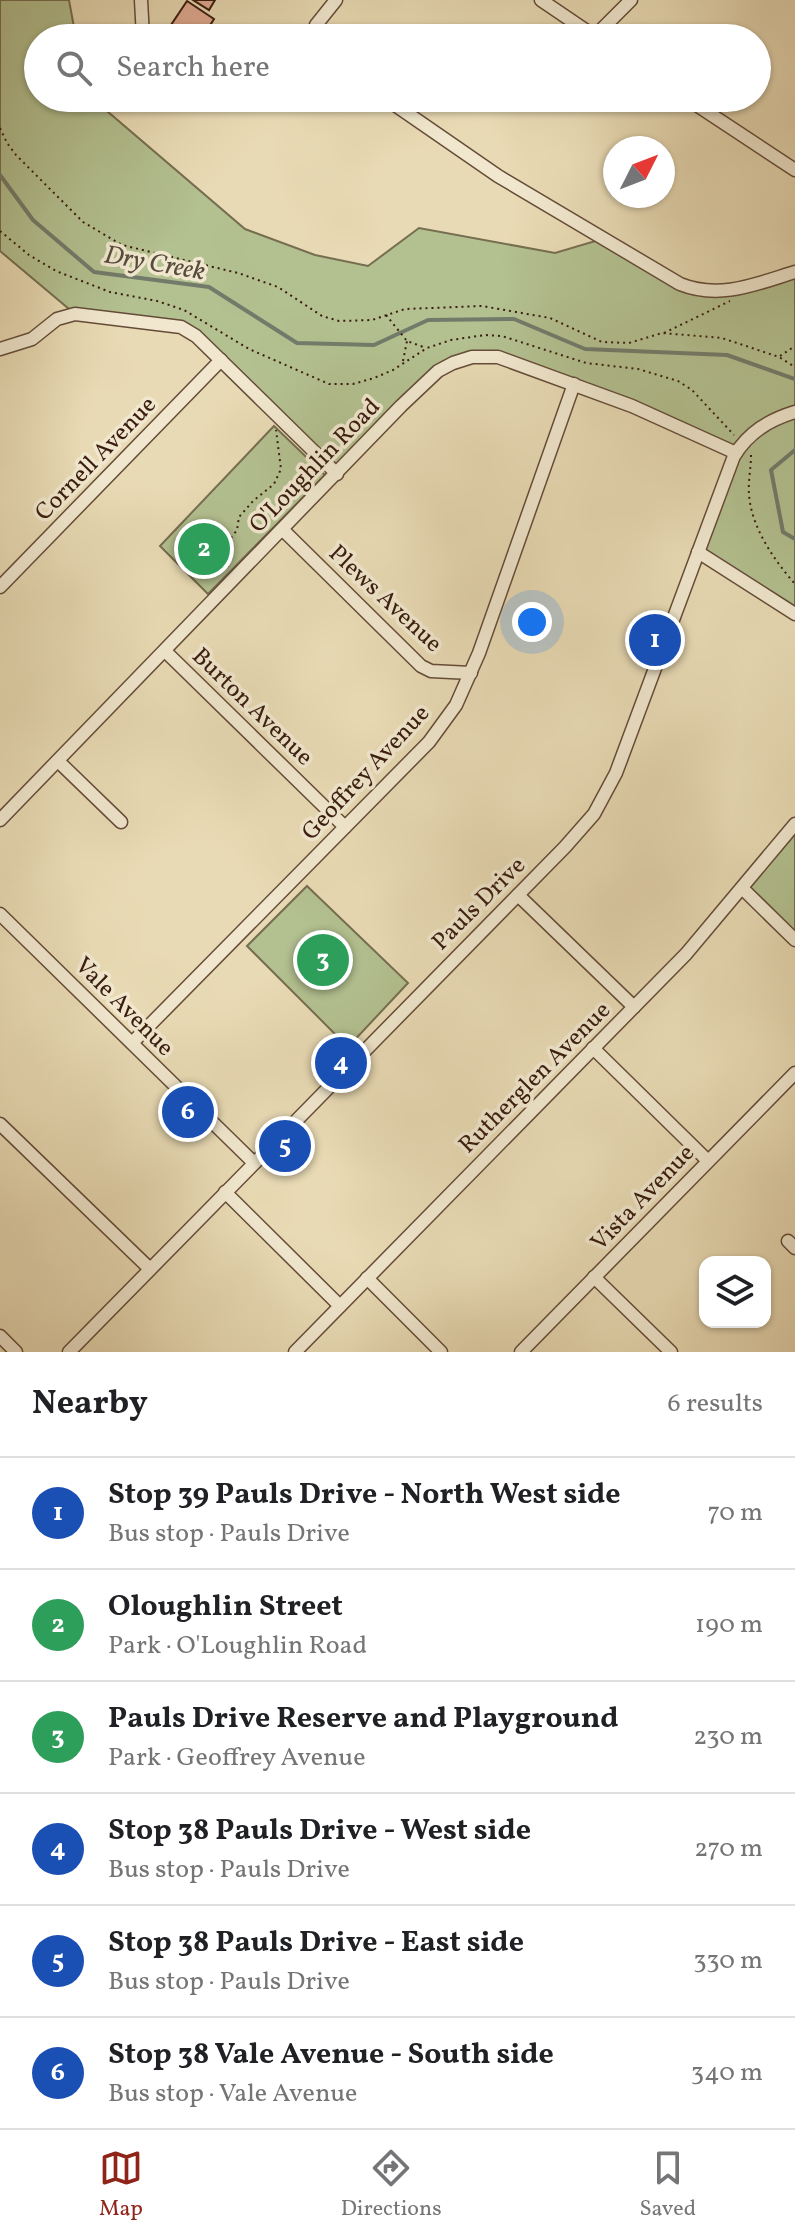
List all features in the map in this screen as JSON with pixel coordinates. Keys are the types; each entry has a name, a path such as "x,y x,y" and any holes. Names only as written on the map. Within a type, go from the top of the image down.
{"street":[{"path":"141,0 142,24"},
{"path":"317,24 336,0"},
{"path":"541,0 577,24"},
{"path":"608,24 631,0"},
{"path":"405,112 498,176 680,284 710,293 745,287 795,272"},
{"path":"707,112 795,170"},
{"path":"0,349 32,339 62,316 82,314 181,327 196,336 337,474"},
{"name":"O'Loughlin Road","path":"0,820 410,397 438,371 453,363 472,357 498,357 739,449"},
{"name":"Cornell Avenue","path":"0,587 221,360"},
{"name":"Geoffrey Avenue","path":"132,1043 440,729 471,673 574,384"},
{"path":"739,449 761,427 792,413"},
{"name":"Pauls Drive","path":"69,1352 581,830 606,795 739,449"},
{"name":"Plews Avenue","path":"283,530 421,666 431,671 471,673"},
{"path":"698,552 795,614"},
{"name":"Burton Avenue","path":"165,651 345,827"},
{"path":"58,761 121,822"},
{"name":"Rutherglen Avenue","path":"295,1352 686,954 795,824"},
{"path":"742,888 795,940"},
{"path":"518,895 634,1007"},
{"name":"Vale Avenue","path":"0,914 254,1163"},
{"path":"593,1048 707,1160"},
{"name":"Vista Avenue","path":"521,1352 795,1073"},
{"path":"0,1124 150,1269"},
{"path":"225,1192 340,1306"},
{"path":"594,1277 671,1352"},
{"path":"367,1278 441,1352"},
{"path":"0,1336 16,1352"}],"path":[{"path":"0,128 16,155 83,222 122,245 238,273 278,287 314,312 339,321 358,322 405,309 482,306 550,318 602,342 629,343 662,333 726,304 745,287"},
{"path":"0,231 29,255 56,271 110,292 184,310 249,349 329,384 353,384 393,370 427,348 461,339 502,336 586,363 638,369 678,381 692,390 739,449 751,456 749,495 755,518 774,557 795,584"},
{"path":"385,314 407,341 427,348"},
{"path":"662,333 722,338 779,357 795,367"},
{"path":"402,362 407,341"},
{"path":"779,357 795,346"},
{"path":"219,550 227,572 228,542 237,530 239,517 274,484 281,469 275,441 276,426"}],"green space":[{"path":"0,0 69,0 73,24 24,24 24,112 108,112 245,229 315,255 368,266 419,228 555,253 602,239 680,284 716,292 795,272 795,619 698,552 738,449 498,357 444,367 337,474 191,332 75,314 0,251"},
{"path":"274,426 325,475 208,594 160,546"},
{"path":"795,824 795,940 742,888"},
{"path":"307,886 408,983 348,1047 247,946"}],"building":[{"path":"193,0 215,0 209,10"},
{"path":"187,1 214,19 211,24 172,24"}],"waterway":[{"name":"Dry Creek","path":"0,175 33,220 94,272 209,287 297,343 374,345 428,320 514,319 585,349 727,355 795,379"},
{"name":"Dry Creek","path":"795,450 771,470 783,532 795,539"}],"place":[{"name":"Oloughlin Street","path":"204,549"},
{"name":"Stop 39 Pauls Drive - North West side","path":"655,640"},
{"name":"Pauls Drive Reserve and Playground","path":"323,960"},
{"name":"Stop 38 Pauls Drive - West side","path":"341,1063"},
{"name":"Stop 38 Vale Avenue - South side","path":"188,1112"},
{"name":"Stop 38 Pauls Drive - East side","path":"285,1146"}]}
